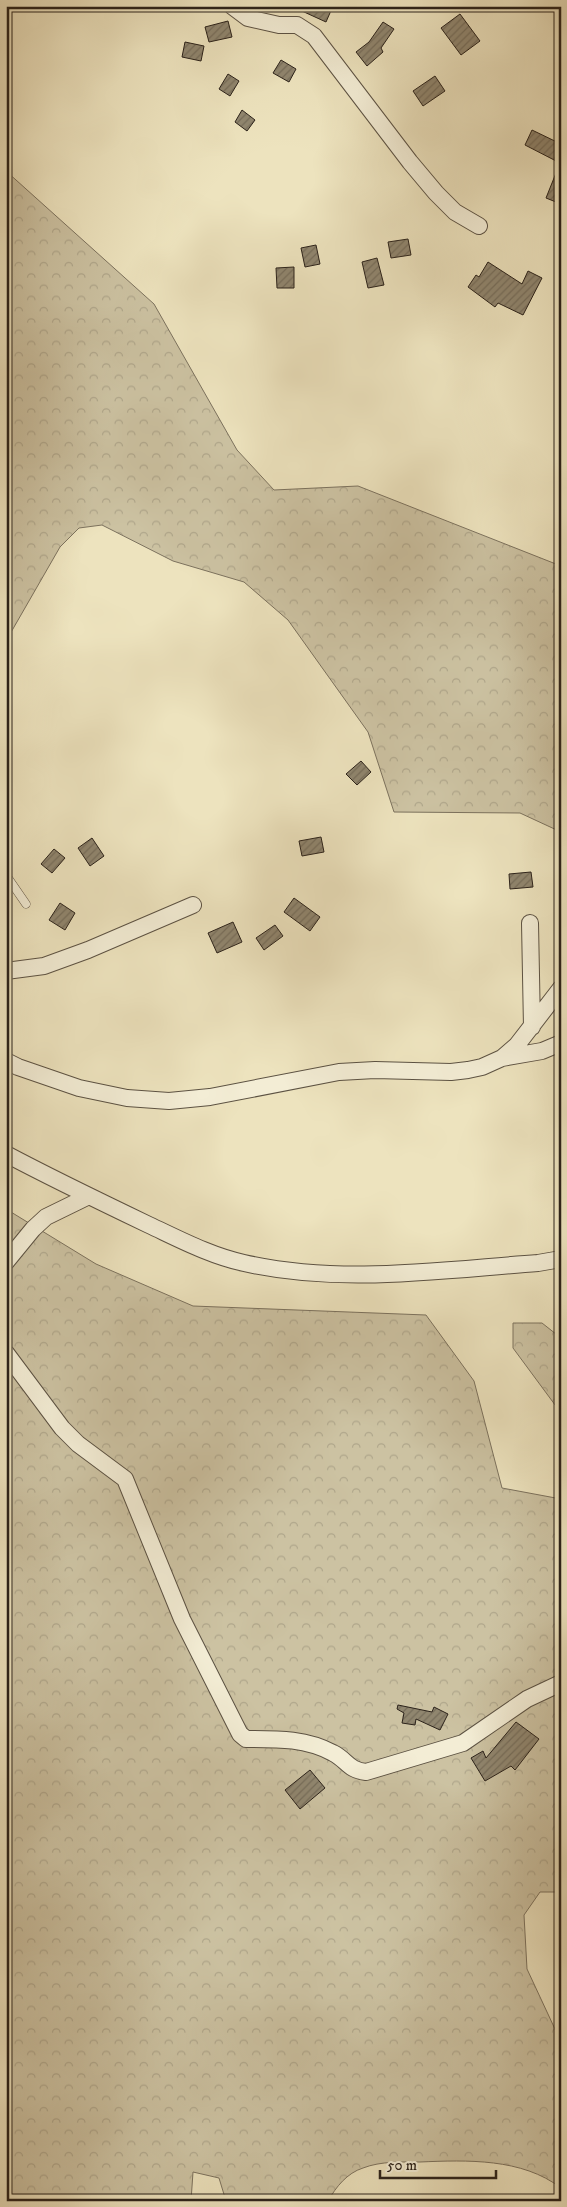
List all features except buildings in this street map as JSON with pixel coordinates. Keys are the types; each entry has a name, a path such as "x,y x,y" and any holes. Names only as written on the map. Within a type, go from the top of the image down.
{"street":[{"path":"232,6 248,18 278,24 298,25 314,36 410,162 436,193 455,212 479,226"},
{"path":"6,971 53,963 193,905"},
{"path":"530,923 532,1027"},
{"path":"502,1058 517,1045 561,988"},
{"path":"6,1061 18,1068 79,1088 127,1098 169,1101 210,1097 339,1072 375,1070 451,1072 482,1067 502,1058 537,1053 561,1043"},
{"path":"6,1154 89,1196 226,1258 291,1272 337,1275 398,1274 538,1263 561,1259"},
{"path":"6,1262 33,1229 46,1217 89,1196"},
{"path":"6,1353 62,1428 78,1444 124,1479 182,1619 240,1734 246,1739 290,1739 300,1741 335,1754 350,1768 366,1772 463,1743 527,1699 561,1683"}],"lane":[{"path":"6,875 26,904"}],"green space":[{"path":"6,171 154,304 237,450 274,490 358,486 561,566 561,832 520,813 394,812 368,732 288,620 244,582 173,561 102,525 79,528 60,547 6,641"},
{"path":"6,1209 96,1264 193,1306 426,1315 474,1381 502,1488 561,1499 561,1892 540,1892 524,1915 527,1969 561,2042 561,2188 546,2178 529,2171 494,2163 475,2161 399,2162 377,2164 357,2170 342,2181 328,2201 226,2201 219,2178 193,2172 191,2201 6,2201"},
{"path":"513,1323 542,1323 561,1338 561,1413 513,1348"}]}
